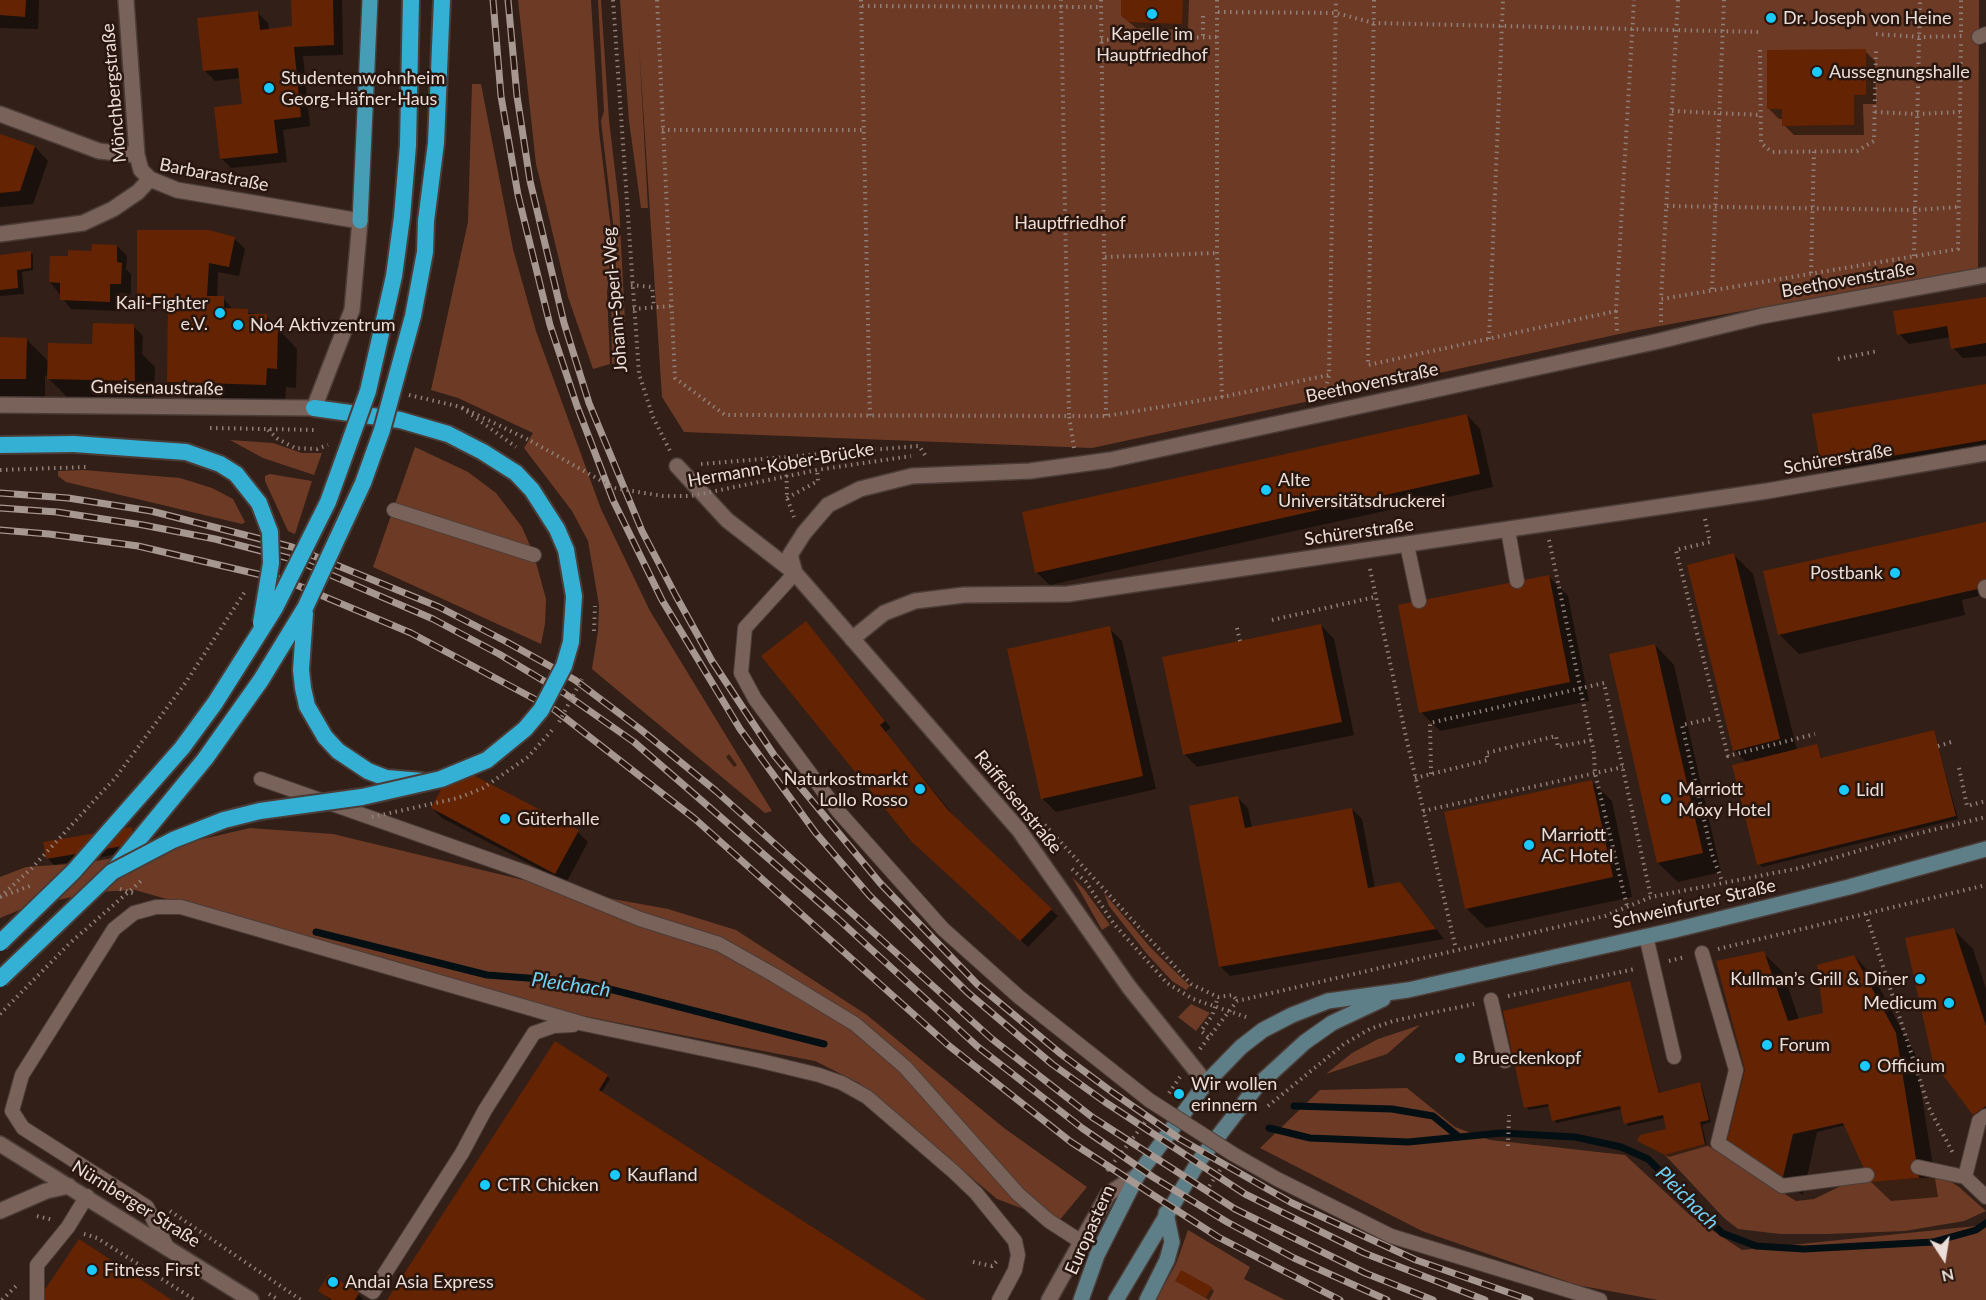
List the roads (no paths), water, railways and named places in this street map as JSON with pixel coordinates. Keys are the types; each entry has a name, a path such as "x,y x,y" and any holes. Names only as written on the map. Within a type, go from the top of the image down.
{"highway":[{"path":"0,943 74,871 138,801 215,703 303,556 350,447 383,334 402,218 408,145 411,0"},
{"path":"114,880 261,680 305,608 363,483 382,430 413,316 424,252 436,143 442,0"},
{"path":"0,979 114,880 189,832 224,819 260,811 362,797 441,779 487,760 525,729 554,689 571,642 574,596 566,550 546,508 516,473 448,434 400,420 314,408"},
{"path":"0,445 74,444 186,452 220,464 242,481 259,503 266,517 272,548 259,633"},
{"path":"305,608 300,670 311,714 325,738 352,762 386,778 404,781 441,779"}],"main road":[{"path":"360,221 370,0"},
{"name":"Schweinfurter Straße","path":"1137,1176 1206,1083 1241,1047 1263,1030 1292,1015 1328,1001 1408,990 1646,936 1848,887 1986,849"},
{"name":"Schweinfurter Straße","path":"1166,1213 1199,1161 1241,1105 1284,1060 1332,1023 1365,1006 1408,990"},
{"name":"Europastern","path":"1081,1300 1097,1255 1137,1176"},
{"path":"1116,1300 1166,1213"},
{"path":"1147,1300 1167,1260 1172,1242 1166,1213"}],"street":[{"name":"Mönchbergstraße","path":"126,0 136,155 141,170 150,179"},
{"path":"0,114 99,151 136,155"},
{"name":"Barbarastraße","path":"0,234 83,223 113,209 138,192 150,179 177,190 360,221"},
{"path":"314,408 352,310 360,221"},
{"name":"Beethovenstraße","path":"790,555 804,532 828,505 870,487 912,476 1074,466 1659,341 1762,316 1986,275"},
{"name":"Gneisenaustraße","path":"0,405 314,408"},
{"name":"Schürerstraße","path":"852,639 884,613 915,601 964,596 1068,594 1701,501 1986,453"},
{"path":"677,466 727,520 795,573"},
{"name":"Raiffeisenstraße","path":"790,555 795,573 1027,840 1114,968 1206,1083"},
{"name":"Nürnberger Straße","path":"0,1144 166,1245 251,1300"},
{"name":"Schweinfurter Straße","path":"1051,1297 1108,1194 1137,1176"},
{"path":"0,1211 46,1191 69,1185"}],"lane":[{"path":"394,510 534,555"},
{"path":"1508,530 1517,582"},
{"path":"1407,545 1419,601"},
{"path":"795,573 745,628 741,673 755,699 838,811 944,929 1019,997 1149,1100 1230,1157 1391,1236 1600,1300"},
{"path":"261,778 525,872 640,919 718,944 774,975 855,1024 906,1067 1018,1194 1049,1221 1080,1241"},
{"path":"166,1245 147,1208 23,1128 12,1111 22,1075 114,929 134,913 156,907 181,907 584,1024 770,1063 842,1083 867,1097 954,1172 976,1193 1014,1240 1018,1255 1015,1269 999,1300"},
{"path":"1646,936 1674,1057"},
{"path":"1702,953 1736,1070 1718,1143 1782,1186 1867,1175"},
{"path":"1491,1000 1505,1061"},
{"path":"362,1285 373,1292 462,1153 485,1110 534,1033 555,1026 584,1024"},
{"path":"1965,1177 1984,1116"},
{"path":"1918,1167 1965,1177 1986,1197"},
{"path":"37,1300 37,1266 68,1227 87,1196"}],"waterway":[{"name":"Pleichach","path":"316,932 487,975 582,982 824,1044"},
{"name":"Pleichach","path":"1294,1106 1392,1109 1433,1116 1459,1137"},
{"name":"Pleichach","path":"1269,1128 1310,1138 1408,1142 1501,1133 1575,1137 1621,1147 1648,1159 1722,1233 1756,1246 1804,1249 1933,1242 1976,1230 1986,1223"}],"railway":[{"path":"493,0 501,96 518,195 550,325 577,406 613,500 662,600 740,729 815,832 869,895 967,992 1052,1064 1105,1102 1245,1194 1364,1253 1485,1300"},
{"path":"508,0 517,96 530,181 564,323 589,403 642,531 676,596 712,661 774,755 880,883 977,984 1061,1054 1112,1092 1180,1139 1292,1203 1416,1260 1530,1300"},
{"path":"0,493 68,498 151,511 292,547 439,607 575,680 716,791 992,1039 1092,1117 1235,1209 1365,1273 1433,1300"},
{"path":"0,508 57,512 143,525 215,539 296,560 433,619 499,654 564,693 634,742 837,918 978,1047 1082,1128 1153,1177 1227,1222 1294,1258 1387,1300"},
{"path":"0,530 138,546 287,581 411,633 555,710 695,819 948,1045 1071,1142 1218,1237 1340,1300"}],"place":[{"name":"Kapelle im Hauptfriedhof","path":"1152,14"},
{"name":"Dr. Joseph von Heine","path":"1771,18"},
{"name":"Aussegnungshalle","path":"1817,72"},
{"name":"Studentenwohnheim Georg-Häfner-Haus","path":"269,88"},
{"name":"Kali-Fighter e.V.","path":"220,313"},
{"name":"No4 Aktivzentrum","path":"238,325"},
{"name":"Alte Universitätsdruckerei","path":"1266,490"},
{"name":"Postbank","path":"1895,573"},
{"name":"Naturkostmarkt Lollo Rosso","path":"920,789"},
{"name":"Lidl","path":"1844,790"},
{"name":"Marriott Moxy Hotel","path":"1666,799"},
{"name":"Güterhalle","path":"505,819"},
{"name":"Marriott AC Hotel","path":"1529,845"},
{"name":"Kullman’s Grill & Diner","path":"1920,979"},
{"name":"Medicum","path":"1949,1003"},
{"name":"Forum","path":"1767,1045"},
{"name":"Brueckenkopf","path":"1460,1058"},
{"name":"Officium","path":"1865,1066"},
{"name":"Wir wollen erinnern","path":"1179,1094"},
{"name":"Kaufland","path":"615,1175"},
{"name":"CTR Chicken","path":"485,1185"},
{"name":"Fitness First","path":"92,1270"},
{"name":"Andai Asia Express","path":"333,1282"}],"park label":[{"name":"Hauptfriedhof","path":"1070,223"}]}
